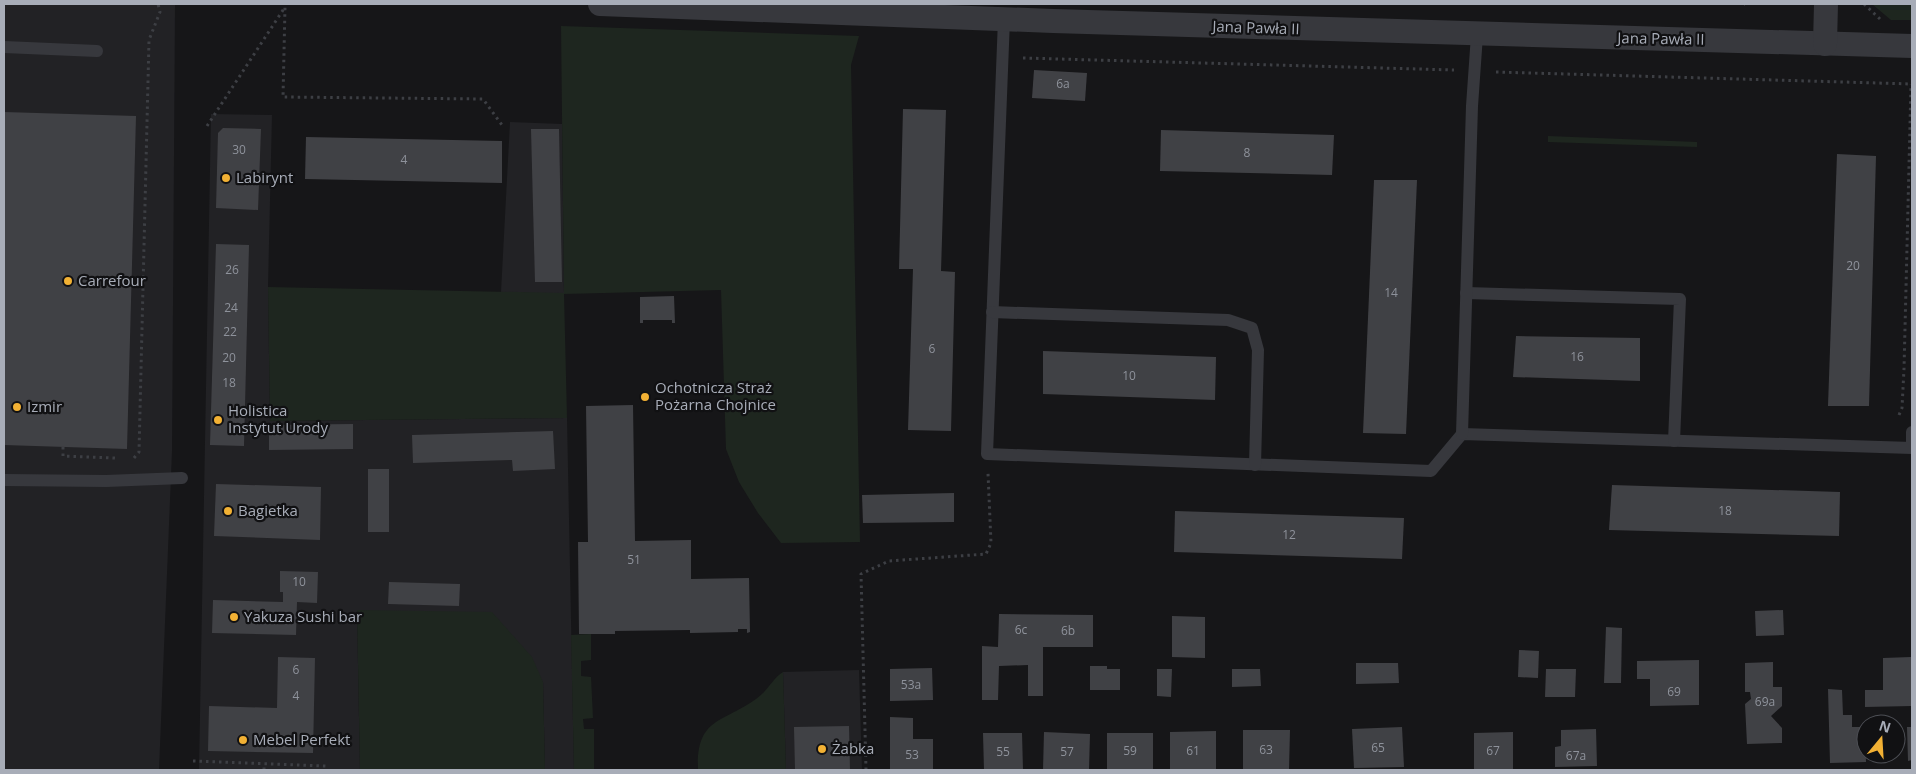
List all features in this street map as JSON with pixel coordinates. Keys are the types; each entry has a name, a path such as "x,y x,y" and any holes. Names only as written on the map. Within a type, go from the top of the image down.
{"street":[{"name":"Jana Pawła II","path":"600,4 952,10 1004,19 1477,35 1912,46"},
{"path":"1825,44 1826,4"}],"lane":[{"path":"1004,19 987,454 1430,471 1462,434 1472,106 1477,35"},
{"path":"4,47 96,51"},
{"path":"1466,293 1680,298 1674,441"},
{"path":"992,312 1228,320 1252,328 1258,350 1255,465"},
{"path":"1462,434 1912,448 1912,432"},
{"path":"4,480 106,481 182,478"}],"path":[{"path":"126,458 135,458 139,452 149,40 160,12 158,4"},
{"path":"207,126 285,6 283,97 483,99 502,126"},
{"path":"1896,423 1902,408 1904,369 1911,84"},
{"path":"63,447 63,456 117,458"},
{"path":"866,770 861,574 889,561 986,554 991,543 987,454"},
{"path":"193,761 326,766"},
{"path":"264,764 264,770"}],"shaded area":[{"path":"4,4 175,4 172,451 159,770 4,770"},
{"path":"1872,4 1912,4 1912,20 1891,20"},
{"path":"561,26 859,36 851,65 860,542 781,543 758,513 739,482 726,449 721,290 564,294 567,418 270,421 268,287 564,293"},
{"path":"211,114 272,115 268,287 270,421 567,418 574,770 545,770 543,682 357,611 360,770 199,770"},
{"path":"510,122 562,124 564,294 501,292"},
{"path":"1548,136 1697,142 1697,147 1548,142"},
{"path":"357,610 492,612 532,657 543,682 545,770 360,770"},
{"path":"591,634 591,660 581,661 581,676 591,677 593,718 583,719 584,729 594,729 594,770 574,770 571,635"},
{"path":"859,670 862,770 786,770 783,672"},
{"path":"783,672 786,770 698,770 702,740 707,731 723,718 760,696"}],"building":[{"path":"1034,70 1087,73 1085,101 1032,98"},
{"path":"903,109 946,110 941,271 955,272 951,431 908,430 913,269 899,269"},
{"name":"Carrefour","path":"4,112 136,116 127,449 4,445"},
{"path":"223,128 261,129 258,210 216,208 218,133"},
{"path":"531,129 559,129 562,282 535,282"},
{"path":"1161,130 1334,135 1332,175 1160,171"},
{"path":"306,137 502,141 502,183 305,179"},
{"path":"1837,154 1876,156 1869,406 1828,406"},
{"path":"1374,180 1417,180 1406,434 1363,433"},
{"path":"216,244 249,245 244,446 210,445"},
{"path":"674,296 675,323 672,323 672,320 643,320 643,323 640,323 640,297"},
{"path":"1516,336 1640,338 1640,381 1513,377"},
{"path":"1043,351 1216,357 1215,400 1043,394"},
{"path":"633,405 635,541 691,540 691,579 749,578 750,632 747,633 747,629 738,629 738,632 690,633 690,630 615,631 615,634 579,634 578,542 588,542 586,406"},
{"path":"353,424 353,449 269,450 269,425"},
{"path":"553,431 555,469 513,471 512,460 413,463 412,435"},
{"path":"368,469 389,469 389,532 368,532"},
{"path":"216,484 321,487 320,540 214,536"},
{"path":"1612,485 1840,492 1839,536 1609,530"},
{"path":"954,493 954,522 863,523 862,495"},
{"path":"1175,511 1404,518 1402,559 1174,552"},
{"path":"280,571 318,572 317,603 297,602 296,635 212,633 213,600 283,602 283,592 280,592"},
{"path":"389,582 460,584 459,606 388,604"},
{"path":"1783,610 1784,635 1756,636 1755,611"},
{"path":"999,614 1093,615 1093,647 1043,647 1043,696 1028,696 1028,665 999,666 998,700 982,700 982,646 998,647"},
{"path":"1172,616 1205,617 1205,658 1172,657"},
{"path":"1606,627 1622,628 1621,683 1604,683"},
{"path":"1519,650 1539,651 1538,678 1518,677"},
{"path":"278,657 315,658 313,753 208,751 209,706 277,708"},
{"path":"1911,657 1912,706 1865,707 1865,690 1883,690 1883,658"},
{"path":"1699,660 1699,705 1650,706 1650,679 1637,679 1637,661"},
{"path":"1773,662 1773,687 1782,687 1782,706 1771,716 1782,728 1782,743 1747,744 1745,704 1751,699 1750,692 1745,692 1745,663"},
{"path":"1356,663 1398,663 1399,683 1356,684"},
{"path":"1090,666 1107,666 1107,669 1120,669 1120,690 1090,690"},
{"path":"932,668 933,700 890,701 890,669"},
{"path":"1157,669 1172,669 1171,697 1157,696"},
{"path":"1232,669 1260,669 1261,686 1232,687"},
{"path":"1546,669 1576,669 1575,697 1545,697"},
{"path":"1828,689 1842,690 1843,715 1852,715 1852,727 1856,727 1856,762 1830,763"},
{"path":"890,717 913,718 913,739 933,739 933,770 890,770"},
{"name":"Żabka","path":"849,726 850,770 795,770 794,727"},
{"path":"1402,727 1404,767 1354,768 1352,729"},
{"path":"1907,727 1912,727 1912,760 1908,761"},
{"path":"1596,729 1597,766 1555,767 1555,747 1561,746 1561,730"},
{"path":"1243,730 1290,730 1289,770 1243,770"},
{"path":"1216,731 1216,770 1170,770 1170,732"},
{"path":"1044,732 1090,734 1089,770 1043,770"},
{"path":"1513,732 1513,770 1474,770 1474,733"},
{"path":"983,733 1022,733 1023,770 984,770"},
{"path":"1107,733 1153,733 1153,770 1107,770"}],"place":[{"name":"Labirynt","path":"226,178"},
{"name":"Carrefour","path":"68,281"},
{"name":"Ochotnicza Straż Pożarna Chojnice","path":"645,397"},
{"name":"Izmir","path":"17,407"},
{"name":"Holistica Instytut Urody","path":"218,420"},
{"name":"Bagietka","path":"228,511"},
{"name":"Yakuza Sushi bar","path":"234,617"},
{"name":"Mebel Perfekt","path":"243,740"},
{"name":"Żabka","path":"822,749"}]}
